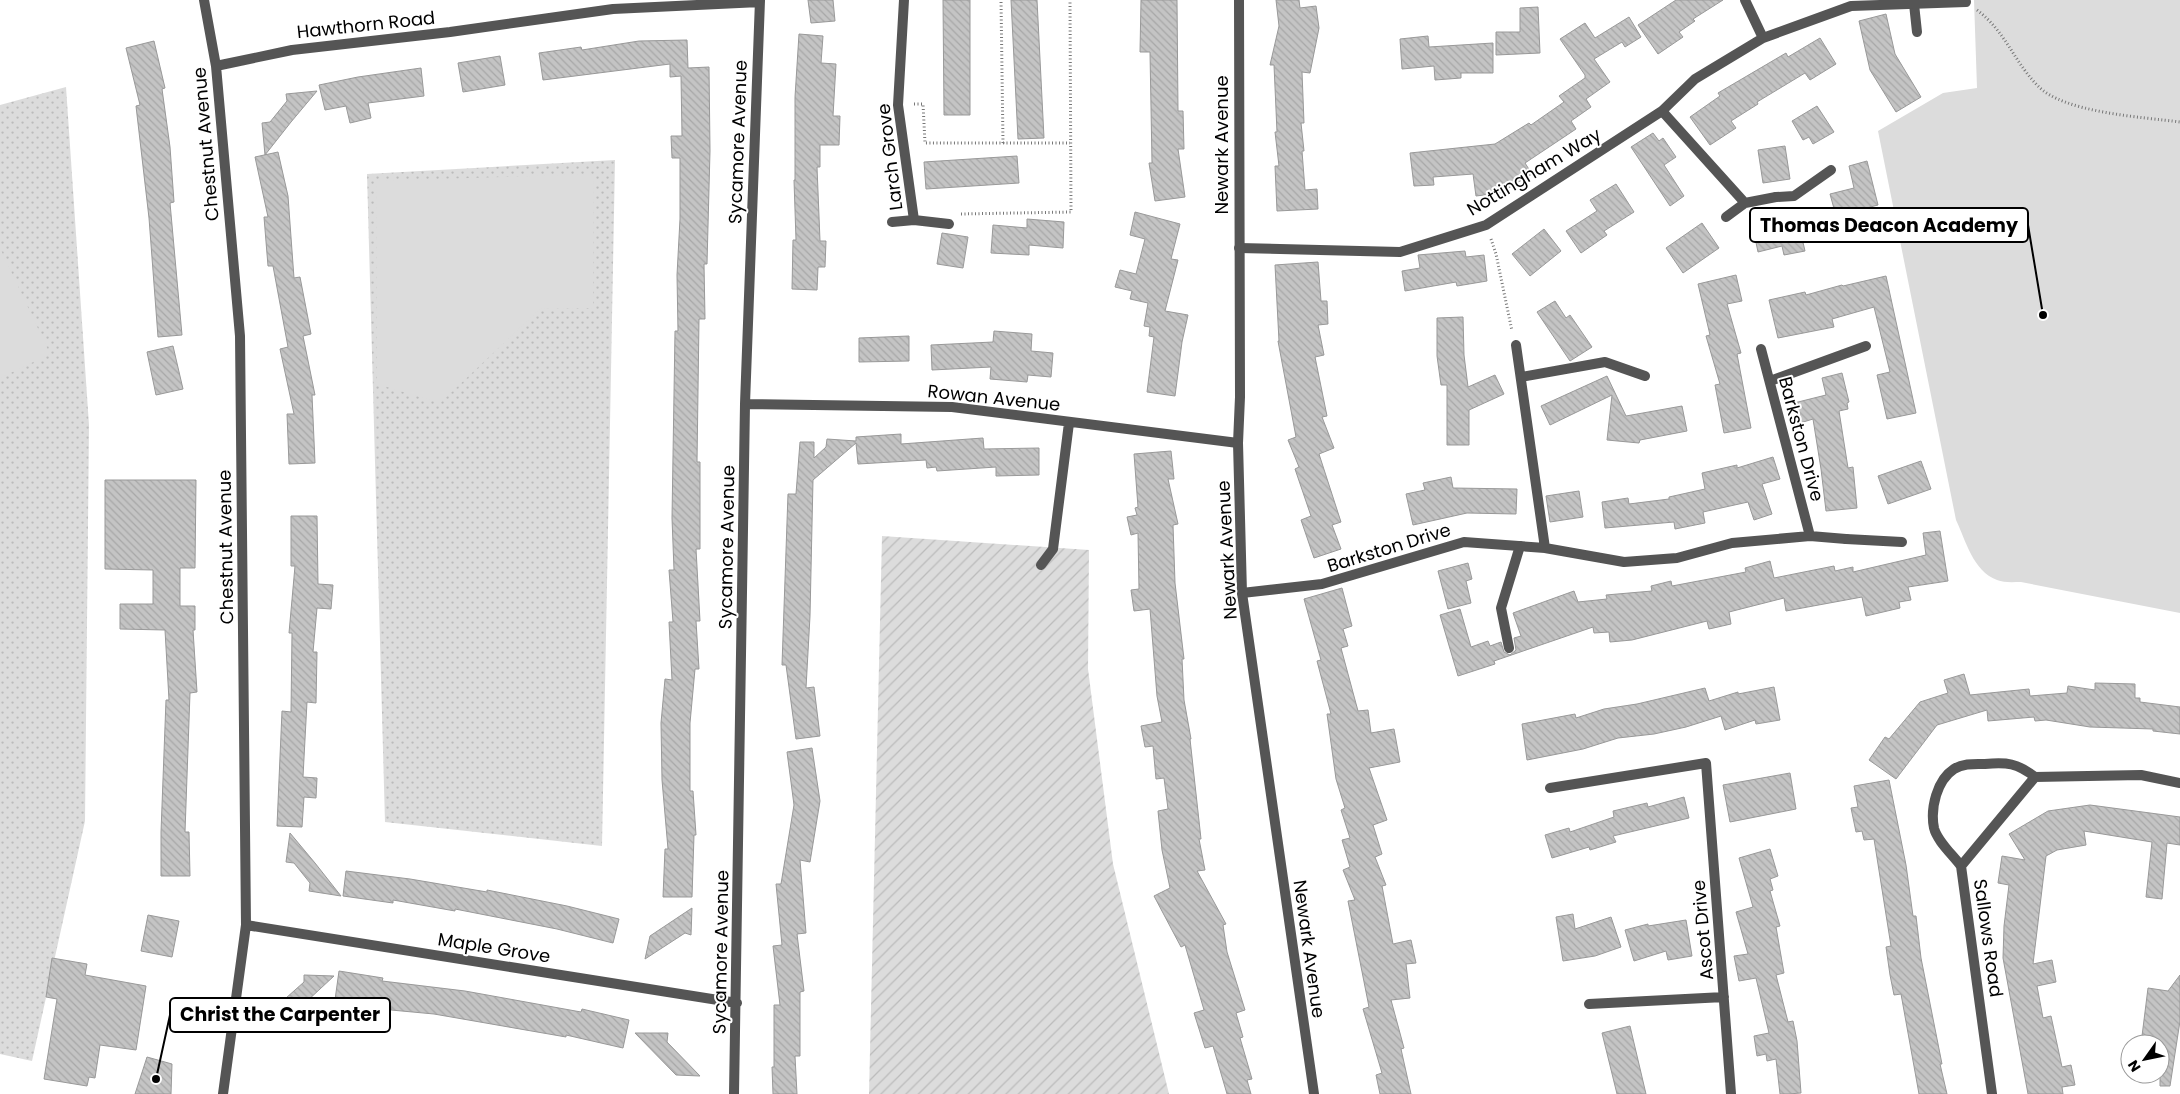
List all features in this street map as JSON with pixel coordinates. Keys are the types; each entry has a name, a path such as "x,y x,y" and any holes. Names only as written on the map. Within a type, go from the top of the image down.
{"street":[{"name":"Chestnut Avenue","path":"204,0 216,66 240,336 246,925 223,1094"},
{"name":"Larch Grove","path":"904,0 898,105 914,220"},
{"name":"Newark Avenue","path":"1239,0 1240,397 1238,443 1242,593 1314,1094"},
{"path":"1745,0 1763,38"},
{"name":"Hawthorn Road","path":"216,66 292,50 450,32 613,9 760,1"},
{"name":"Sycamore Avenue","path":"734,1094 737,1003 745,404 760,1"},
{"name":"Nottingham Way","path":"1239,248 1400,252 1486,225 1662,111 1695,79 1763,38 1851,6 1966,2"},
{"path":"1914,4 1917,32"},
{"path":"1662,111 1745,203"},
{"path":"1726,217 1745,203 1776,197 1794,196 1832,170"},
{"path":"892,222 950,219"},
{"path":"1516,345 1545,548"},
{"path":"1770,381 1866,346"},
{"name":"Barkston Drive","path":"1761,349 1810,536"},
{"path":"1521,377 1605,362 1645,376"},
{"name":"Rowan Avenue","path":"745,404 952,407 1238,443"},
{"path":"1042,565 1053,549 1069,423"},
{"name":"Barkston Drive","path":"1242,593 1322,584 1464,542 1545,548 1624,562 1677,558 1732,543 1810,536 1902,542"},
{"path":"1509,648 1501,608 1520,546"},
{"name":"Ascot Drive","path":"1550,788 1706,763 1731,1094"},
{"path":"1962,866 1934,830 1933,816 1936,795 1943,780 1955,768 1964,765 2005,763 2021,766 2035,777 2141,775 2180,783"},
{"name":"Sallows Road","path":"1992,1094 1962,866 2035,777"},
{"name":"Maple Grove","path":"246,925 737,1003"},
{"path":"1589,1004 1724,997"}],"path":[{"path":"1001,0 1003,143"},
{"path":"950,219 1070,212 1070,0"},
{"path":"1966,2 1996,27 2038,86 2065,103 2096,111 2180,122"},
{"path":"898,105 923,104 924,143 1070,143"},
{"path":"1486,225 1496,254 1516,345"}],"shaded area":[{"path":"1974,0 2180,0 2180,613 2021,582 1997,580 1989,576 1976,563 1956,520 1878,131 1943,93 1977,88"},
{"path":"66,87 89,425 85,821 32,1061 0,1054 0,105"},
{"path":"615,160 602,846 385,822 367,174"},
{"path":"594,174 593,308 540,309 440,403 377,384 376,181"},
{"path":"0,248 50,354 0,378"},
{"path":"882,536 1089,550 1088,669 1113,864 1169,1094 869,1094"}],"building":[{"path":"808,0 833,0 835,21 811,23"},
{"path":"943,0 970,0 970,115 944,115"},
{"path":"1011,0 1037,0 1044,138 1018,139"},
{"path":"1141,0 1177,0 1178,111 1183,111 1184,149 1178,149 1185,197 1155,201 1149,163 1152,163 1150,52 1140,52"},
{"path":"1276,0 1299,0 1300,8 1316,6 1319,28 1310,73 1302,72 1304,123 1301,123 1305,190 1317,189 1318,209 1277,211 1275,166 1279,166 1275,132 1277,132 1274,65 1270,65 1279,26"},
{"path":"1676,0 1723,0 1693,19 1695,21 1679,32 1683,37 1658,54 1638,25"},
{"path":"1538,7 1540,53 1496,55 1496,32 1520,32 1520,8"},
{"path":"1886,14 1895,54 1921,97 1896,112 1870,70 1859,21"},
{"path":"1629,17 1641,37 1625,47 1622,42 1594,59 1610,82 1586,99 1591,107 1571,121 1576,129 1525,163 1532,174 1500,193 1476,196 1473,174 1433,177 1434,185 1414,186 1410,153 1495,144 1529,123 1531,125 1564,102 1559,96 1585,78 1585,75 1560,39 1585,23 1595,38"},
{"path":"799,34 823,36 821,63 836,64 833,116 840,116 839,145 820,145 820,167 817,167 820,241 826,241 825,267 818,267 817,290 792,289 793,240 796,240 794,180 795,97"},
{"path":"1428,36 1429,47 1493,43 1493,73 1461,73 1461,78 1435,80 1434,66 1402,69 1400,39"},
{"path":"1820,38 1836,64 1810,80 1805,73 1757,102 1758,104 1731,121 1736,128 1710,145 1690,117 1720,96 1718,93 1786,53 1788,57"},
{"path":"687,40 688,68 709,67 710,151 707,264 704,264 705,319 699,319 697,462 700,462 700,549 696,549 700,621 696,621 699,669 695,669 690,723 690,791 693,791 696,835 694,835 692,897 663,897 665,849 668,849 662,780 661,723 665,679 672,680 669,622 673,622 669,570 674,570 672,518 675,331 678,331 677,275 680,219 680,158 672,158 671,136 682,136 681,76 670,77 670,64 543,80 539,53 581,47 582,50 639,41"},
{"path":"154,41 165,88 162,89 170,147 174,202 170,203 182,335 158,337 149,218 136,106 140,105 126,48"},
{"path":"500,56 505,85 463,92 458,63"},
{"path":"421,68 424,96 368,103 371,118 350,123 346,106 325,110 319,85"},
{"path":"317,91 265,155 262,123 270,122 287,101 286,94"},
{"path":"1817,106 1834,132 1813,144 1809,137 1803,140 1792,121"},
{"path":"1653,133 1659,141 1663,138 1676,157 1664,165 1684,196 1670,206 1631,147"},
{"path":"1785,146 1790,179 1763,183 1758,150"},
{"path":"278,152 288,196 294,278 300,277 311,334 303,336 315,395 312,395 315,463 289,464 287,414 294,414 280,349 288,347 273,266 268,266 264,217 268,217 255,157"},
{"path":"1017,156 1019,183 926,189 924,162"},
{"path":"1867,161 1878,205 1836,216 1830,194 1854,188 1849,166"},
{"path":"1616,184 1634,212 1604,231 1607,235 1581,253 1566,231 1597,211 1590,200"},
{"path":"1135,212 1180,224 1171,259 1178,260 1165,311 1188,315 1182,342 1175,396 1147,392 1154,337 1149,336 1150,327 1144,326 1148,303 1130,299 1132,291 1115,287 1120,270 1136,274 1145,239 1130,235"},
{"path":"1796,212 1805,251 1784,255 1782,246 1758,252 1754,233 1781,227 1778,216"},
{"path":"1027,219 1064,222 1063,248 1029,245 1029,255 991,253 993,225 1027,228"},
{"path":"1702,223 1719,248 1683,273 1666,248"},
{"path":"1544,229 1561,251 1530,276 1512,254"},
{"path":"942,233 968,237 963,268 937,264"},
{"path":"1465,251 1466,257 1484,255 1487,281 1457,286 1456,282 1405,291 1402,271 1420,268 1418,255"},
{"path":"1318,262 1321,301 1327,301 1328,324 1318,325 1324,355 1315,357 1327,416 1322,417 1334,448 1319,454 1341,522 1332,525 1341,549 1314,558 1301,520 1311,516 1295,469 1299,467 1288,440 1296,437 1278,341 1275,265"},
{"path":"1736,275 1742,301 1727,304 1741,353 1737,354 1751,428 1724,433 1715,385 1720,384 1706,336 1710,335 1698,284"},
{"path":"1886,276 1916,413 1887,419 1877,375 1890,372 1874,307 1832,319 1834,327 1778,338 1769,300 1805,292 1806,295"},
{"path":"1555,301 1566,318 1570,315 1592,347 1570,361 1537,312"},
{"path":"1463,317 1464,355 1468,387 1495,375 1504,394 1469,410 1469,445 1447,445 1447,385 1441,385 1437,356 1437,318"},
{"path":"994,331 1032,334 1031,351 1053,353 1051,377 1028,375 1027,382 990,379 991,367 932,370 931,345 993,342"},
{"path":"909,336 909,361 859,362 859,338"},
{"path":"173,346 183,389 156,395 147,352"},
{"path":"1842,373 1849,402 1847,403 1848,409 1839,411 1848,468 1853,467 1857,508 1826,511 1813,419 1800,423 1794,403 1826,395 1822,378"},
{"path":"1607,376 1626,416 1682,406 1687,431 1640,440 1639,443 1607,440 1612,395 1550,425 1541,406"},
{"path":"901,434 901,444 983,438 984,449 1039,448 1039,475 996,476 996,467 937,471 936,467 927,468 926,460 858,464 856,443 813,480 810,616 806,688 814,687 820,736 796,739 786,665 782,665 788,494 796,494 800,442 814,442 814,458 826,447 827,439 856,441 856,437"},
{"path":"1171,451 1174,479 1168,479 1178,524 1173,525 1175,583 1184,659 1182,659 1184,700 1191,739 1201,839 1199,839 1205,870 1197,871 1226,924 1223,925 1227,952 1245,1010 1236,1013 1243,1037 1240,1038 1252,1079 1247,1080 1251,1094 1227,1094 1213,1046 1205,1048 1194,1013 1204,1010 1185,945 1181,947 1154,896 1170,888 1162,850 1158,811 1168,809 1164,778 1156,779 1153,746 1145,747 1141,726 1162,722 1157,696 1150,609 1134,611 1131,590 1139,589 1138,533 1131,535 1127,517 1137,515 1135,508 1138,507 1134,454"},
{"path":"1773,457 1780,479 1762,484 1772,514 1754,520 1748,502 1703,512 1705,523 1675,529 1674,522 1605,528 1602,502 1628,498 1629,504 1669,499 1669,497 1705,489 1702,473 1737,465 1737,468"},
{"path":"1921,461 1931,489 1888,504 1878,476"},
{"path":"1451,477 1453,488 1517,489 1516,514 1467,513 1413,525 1406,494 1425,490 1423,483"},
{"path":"105,480 196,480 195,568 180,568 180,606 195,606 195,630 193,630 197,692 190,693 185,832 189,832 190,876 161,876 166,700 169,700 165,630 120,629 120,604 153,604 153,570 105,569"},
{"path":"1579,491 1583,517 1550,522 1546,496"},
{"path":"291,516 317,516 318,584 333,585 331,609 317,608 313,652 317,652 316,703 307,702 303,777 317,778 316,798 304,797 302,827 277,826 282,711 291,712 292,633 289,633 295,566 291,566"},
{"path":"1940,531 1948,581 1908,587 1911,600 1899,602 1900,608 1866,616 1862,597 1786,611 1784,598 1729,612 1731,624 1709,629 1707,621 1632,640 1610,642 1609,632 1594,633 1593,627 1494,661 1495,664 1458,676 1440,615 1460,609 1471,647 1488,641 1490,646 1501,642 1504,652 1510,655 1516,650 1514,638 1521,636 1513,613 1574,591 1578,602 1607,599 1606,595 1652,591 1651,586 1671,581 1672,586 1746,572 1745,568 1770,561 1774,578 1834,566 1835,571 1853,567 1853,572 1926,555 1923,533"},
{"path":"1468,563 1472,579 1466,581 1471,603 1448,609 1438,571"},
{"path":"1342,588 1352,626 1343,629 1348,646 1341,648 1358,711 1368,710 1371,733 1394,729 1400,762 1369,768 1387,820 1373,825 1382,854 1375,857 1386,885 1382,886 1393,944 1411,940 1416,963 1406,964 1410,998 1391,1000 1404,1048 1401,1049 1411,1094 1380,1094 1376,1075 1382,1073 1363,1009 1369,1007 1348,901 1355,900 1343,870 1350,867 1342,840 1350,838 1341,810 1345,808 1336,779 1327,714 1331,714 1317,661 1321,660 1304,599"},
{"path":"1964,674 1970,695 2029,689 2030,696 2067,693 2068,686 2095,690 2095,683 2135,684 2135,698 2140,698 2140,702 2180,707 2180,734 2153,731 2153,729 2090,727 2046,720 2035,721 2034,717 1988,721 1987,710 1937,725 1896,779 1869,760 1885,737 1889,739 1920,702 1948,693 1944,680"},
{"path":"1774,687 1780,720 1756,724 1755,720 1725,730 1721,716 1686,727 1654,734 1618,738 1583,749 1527,760 1522,724 1575,714 1576,718 1604,709 1637,704 1705,688 1709,701 1738,692 1738,694"},
{"path":"812,748 820,801 810,862 800,860 806,933 797,934 804,991 800,992 800,1056 795,1056 797,1094 773,1094 774,1005 780,1005 773,946 782,945 776,884 781,884 794,805 787,752"},
{"path":"1790,773 1796,809 1730,822 1723,785"},
{"path":"1889,780 1906,865 1913,916 1916,916 1921,958 1947,1094 1919,1094 1901,994 1894,995 1890,975 1886,947 1891,946 1874,839 1864,840 1862,831 1856,832 1851,808 1858,807 1854,786"},
{"path":"1684,797 1689,818 1613,836 1616,842 1590,850 1589,847 1552,858 1545,835 1569,828 1570,832 1614,817 1613,811 1647,803 1648,807"},
{"path":"2090,805 2180,817 2180,845 2167,843 2162,899 2146,897 2152,842 2084,831 2086,845 2057,850 2046,856 2033,964 2052,960 2056,982 2037,986 2043,1018 2051,1016 2062,1067 2071,1065 2075,1085 2062,1087 2063,1094 2028,1094 2003,958 2004,926 2009,885 1998,883 2002,856 2025,860 2009,834 2048,811"},
{"path":"290,833 341,896 309,891 310,883 294,863 286,862"},
{"path":"1770,849 1778,876 1770,879 1773,890 1770,891 1780,926 1776,927 1784,973 1776,975 1788,1022 1793,1021 1797,1041 1801,1093 1780,1094 1776,1059 1767,1061 1766,1054 1757,1056 1754,1036 1769,1033 1756,978 1739,981 1734,956 1748,954 1736,912 1753,907 1739,858"},
{"path":"346,871 410,879 487,892 487,890 567,906 619,919 613,943 557,929 455,909 455,911 393,900 393,903 343,896"},
{"path":"692,908 691,935 685,933 645,959 650,936"},
{"path":"1573,914 1575,929 1611,917 1621,947 1595,956 1563,961 1556,917"},
{"path":"148,915 179,921 172,957 141,951"},
{"path":"1686,920 1692,956 1668,960 1666,951 1634,961 1625,930 1648,924 1648,926"},
{"path":"52,958 87,964 85,975 146,986 136,1050 100,1045 95,1078 89,1077 87,1086 44,1079 57,999 46,997"},
{"path":"339,971 383,978 382,981 465,991 581,1012 582,1009 629,1020 623,1048 566,1035 566,1037 434,1014 391,1010 392,1008 357,1002 356,1010 334,1007"},
{"path":"304,975 334,976 292,1015 268,1014 304,982"},
{"path":"2180,975 2180,1021 2170,1086 2160,1086 2160,1084 2170,1084 2170,1034 2142,1034 2148,988 2168,991"},
{"path":"1630,1026 1646,1094 1617,1094 1602,1033"},
{"path":"635,1033 668,1033 667,1042 700,1076 676,1075"},
{"path":"147,1057 172,1064 171,1094 135,1094"}],"place":[{"name":"Thomas Deacon Academy","path":"2043,315"},
{"name":"Christ the Carpenter","path":"156,1079"}]}
